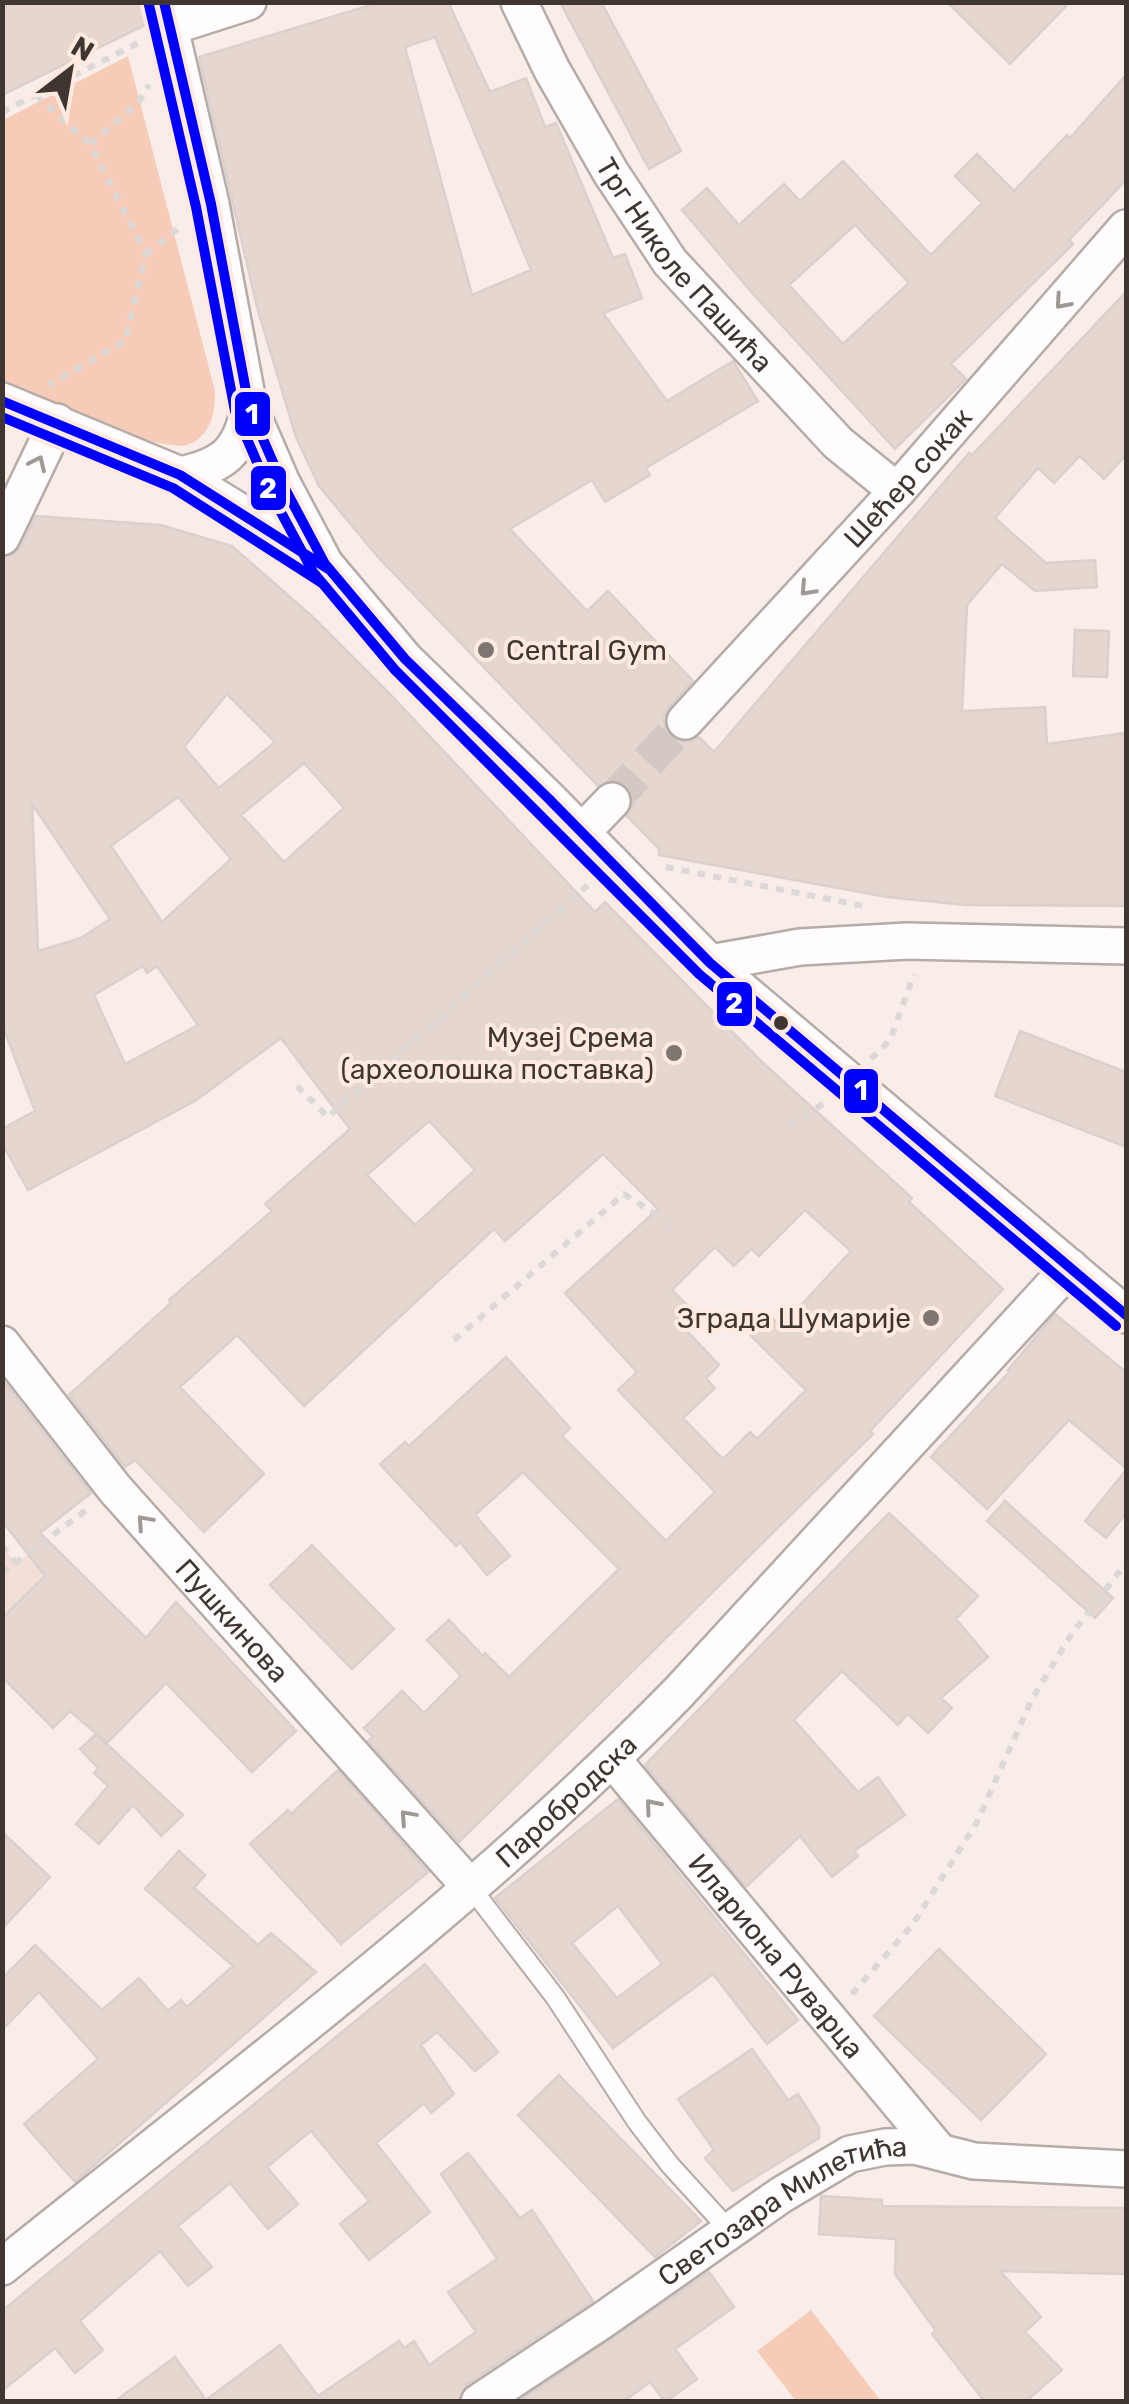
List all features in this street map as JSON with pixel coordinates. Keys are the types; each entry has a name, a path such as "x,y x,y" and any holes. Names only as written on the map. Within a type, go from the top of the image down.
{"street":[{"path":"248,2 167,15 210,204 249,407 325,564 406,659 710,963 1126,1314"},
{"name":"Трг Николе Пашића","path":"519,2 552,70 611,173 670,262 838,443 897,491"},
{"name":"Шећер сокак","path":"685,721 897,491 1126,228"},
{"path":"8,403 180,475 325,564"},
{"path":"180,475 204,470 223,460 244,436 249,407"},
{"path":"2,537 57,422"},
{"path":"581,833 612,801"},
{"path":"710,963 800,947 941,942 1126,946"},
{"name":"Паробродска","path":"2,2267 472,1889 614,1760 1070,1267"},
{"name":"Пушкинова","path":"2,1344 115,1489 472,1889"},
{"name":"Илариона Руварца","path":"614,1760 938,2150"},
{"name":"Светозара Милетића","path":"479,2402 810,2176 850,2154 884,2147 938,2150 974,2161 1126,2169"}],"lane":[{"path":"472,1889 555,1998 637,2122 730,2231"}],"path":[{"path":"2,112 167,15"},
{"path":"90,144 138,104 152,79"},
{"path":"8,403 125,341 146,254 90,144 36,95"},
{"path":"296,1086 328,1118 611,864"},
{"path":"654,865 871,907"},
{"path":"789,1126 820,1108 890,1040 941,942"},
{"path":"454,1340 624,1194 677,1228"},
{"path":"2,1573 115,1489"},
{"path":"2,1546 16,1563"},
{"path":"831,2018 913,1924 978,1822 1032,1700 1071,1635 1126,1563"}],"shaded area":[{"path":"128,56 215,391 208,428 190,444 154,442 127,434 3,386 3,120"},
{"path":"2,1546 16,1563 38,1548 48,1564 36,1585 3,1618"},
{"path":"811,2310 881,2401 796,2401 757,2351"}],"building":[{"path":"14,2 143,2 147,24 2,95 2,9"},
{"path":"381,2 448,2 490,92 526,78 545,127 556,123 613,258 625,254 642,298 603,313 667,401 733,361 758,401 646,468 650,475 605,502 592,480 510,529 587,611 608,591 693,681 669,707 664,717 665,728 679,741 699,737 714,752 969,453 972,455 1126,292 1126,455 1104,479 1080,456 1054,483 1038,468 995,518 1046,563 1095,560 1097,587 1035,591 1002,564 967,605 962,711 1045,707 1047,744 1126,733 1126,906 966,905 887,897 659,855 659,849 627,816 633,805 627,786 616,780 598,786 377,556 319,486 296,437 257,307 199,57","holes":["435,37 531,270 472,295 405,47"]},
{"path":"560,2 601,2 681,151 649,169"},
{"path":"947,2 1070,2 1010,64"},
{"path":"1126,75 1126,180 1069,240 1073,244 951,364 966,379 895,449 682,210 707,188 739,225 784,184 800,201 843,161 931,255 982,203 955,176 977,154 1014,191 1067,135 1070,138","holes":["855,225 909,283 843,344 789,285"]},
{"path":"36,516 161,525 232,546 314,618 389,693 595,912 605,902 762,1062 912,1198 909,1202 1003,1289 870,1431 873,1434 459,1842 368,1741 373,1737 364,1728 402,1691 424,1713 461,1676 427,1640 449,1620 509,1677 619,1569 523,1472 475,1515 510,1556 487,1575 460,1542 456,1546 380,1464 405,1442 409,1446 506,1357 570,1428 562,1436 666,1541 715,1492 618,1390 637,1372 565,1293 658,1209 603,1154 505,1241 494,1229 304,1406 237,1335 180,1387 264,1474 204,1532 135,1460 125,1467 69,1395 171,1303 169,1300 272,1211 265,1204 350,1129 281,1038 195,1101 28,1190 2,1143 2,1129 35,1111 2,1024 2,558 21,547","holes":["227,694 275,742 219,788 184,747","304,763 344,808 284,862 241,815","178,797 231,859 162,922 111,846","32,804 110,919 81,938 38,951","143,966 147,973 157,966 198,1025 125,1064 94,995","429,1121 475,1170 415,1225 367,1175","805,1210 851,1251 781,1327 770,1316 751,1336 806,1390 757,1439 750,1432 723,1459 683,1418 715,1388 706,1378 719,1365 676,1319 689,1307 672,1290 715,1247 734,1266 751,1249 759,1256"]},
{"path":"1075,630 1109,631 1107,677 1073,676"},
{"path":"1020,1031 1126,1072 1126,1147 995,1096"},
{"path":"1055,1314 1126,1372 1126,1468 1069,1420 987,1509 931,1457 1010,1371"},
{"path":"2,1379 91,1493 40,1533 146,1638 176,1602 296,1731 252,1772 166,1683 107,1743 70,1711 53,1728 2,1677 2,1618 45,1576 2,1521"},
{"path":"1126,1470 1126,1513 1106,1538 1085,1521"},
{"path":"1005,1501 1113,1598 1095,1618 987,1521"},
{"path":"889,1513 978,1596 956,1619 988,1657 941,1698 952,1708 928,1733 908,1714 898,1725 842,1671 794,1720 858,1792 878,1777 905,1815 854,1851 858,1856 832,1877 800,1836 746,1887 645,1765"},
{"path":"312,1545 394,1629 352,1669 270,1585"},
{"path":"96,1734 183,1815 161,1836 133,1805 99,1844 76,1824 108,1786 94,1773 98,1768 80,1749"},
{"path":"338,1770 428,1872 341,1944 250,1844 288,1810 291,1814"},
{"path":"618,1799 798,2020 767,2044 713,1974 613,2048 495,1898","holes":["618,1906 662,1964 617,1998 572,1943"]},
{"path":"2,1832 50,1877 2,1929"},
{"path":"179,1851 205,1875 194,1888 258,1945 271,1933 316,1972 75,2182 24,2124 98,2059 39,1992 2,2030 2,1979 35,1945 102,2010 139,1978 168,2011 181,2000 187,2007 233,1966 145,1889"},
{"path":"939,1949 1046,2054 981,2120 874,2016"},
{"path":"425,1964 498,2052 475,2071 437,2032 421,2045 454,2094 431,2113 424,2103 376,2143 430,2212 369,2260 340,2224 369,2201 311,2131 267,2167 298,2204 268,2229 230,2183 178,2226 212,2267 188,2286 160,2251 80,2321 103,2350 75,2373 55,2348 2,2391 2,2311"},
{"path":"752,2049 788,2100 798,2094 819,2127 819,2138 733,2191 705,2158 714,2150 678,2099"},
{"path":"559,2075 701,2221 655,2257 518,2115"},
{"path":"468,2153 520,2218 532,2210 593,2301 467,2384 458,2402 114,2402 175,2357 206,2400 280,2345 318,2396 399,2341 404,2348 414,2341 429,2365 476,2332 448,2292 497,2259 441,2174"},
{"path":"821,2196 882,2200 882,2206 1126,2208 1126,2274 1000,2271 1041,2317 1025,2332 1062,2370 1025,2402 985,2402 932,2334 936,2331 895,2274 896,2239 819,2234"},
{"path":"709,2272 734,2307 675,2349 697,2379 665,2402 650,2382 623,2402 518,2402"}],"tunnel":[{"path":"612,801 685,721"}],"transit line":[{"name":"1","path":"164,2 211,204 249,407 282,483 325,564 405,659 710,963 1126,1315"},
{"name":"2","path":"149,5 196,207 235,411 269,490 313,572 395,670 699,974 1116,1326"},
{"name":"1","path":"2,401 180,475 330,570"},
{"name":"2","path":"2,417 173,488 322,583"}],"place":[{"name":"Central Gym","path":"486,650"},
{"name":"Музеј Срема (археолошка поставка)","path":"674,1053"},
{"name":"Зграда Шумарије","path":"931,1318"}]}
